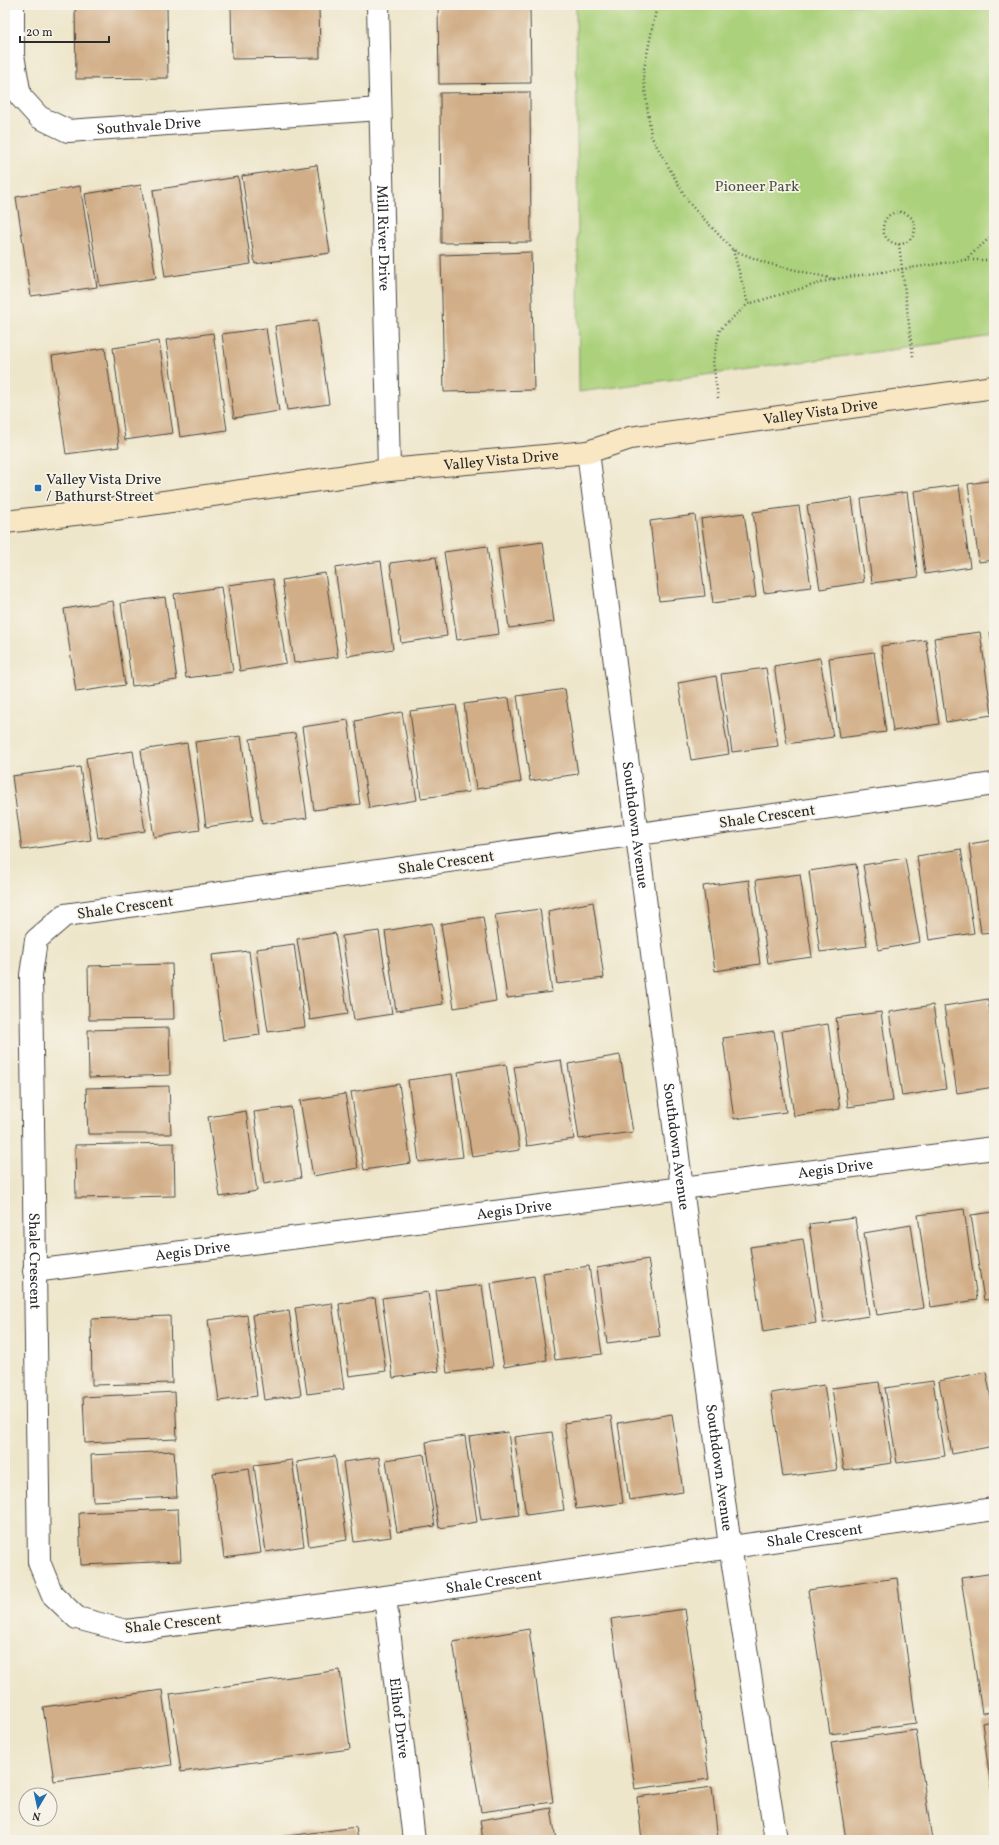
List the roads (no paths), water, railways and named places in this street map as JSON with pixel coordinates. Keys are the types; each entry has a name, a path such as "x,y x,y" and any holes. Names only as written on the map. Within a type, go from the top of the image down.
{"street":[{"name":"Southvale Drive","path":"13,5 13,55 20,96 39,117 68,130 380,109"},
{"name":"Mill River Drive","path":"378,5 390,470"},
{"name":"Valley Vista Drive","path":"5,522 101,511 390,470 588,452 630,438 994,387"},
{"name":"Southdown Avenue","path":"588,452 636,835 730,1546 776,1840"},
{"name":"Shale Crescent","path":"994,784 65,915 36,940 31,975 39,1562 52,1594 77,1618 126,1631 385,1597 994,1509"},
{"name":"Aegis Drive","path":"34,1271 994,1148"},
{"name":"Elihof Drive","path":"385,1597 414,1840"}],"place":[{"name":"Valley Vista Drive / Bathurst Street","path":"38,488"}],"park label":[{"name":"Pioneer Park","path":"757,186"}]}
